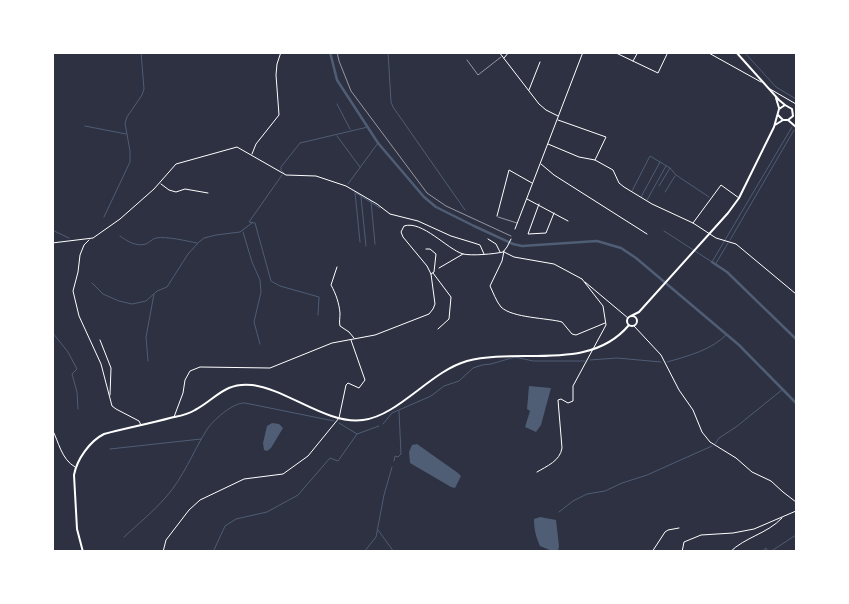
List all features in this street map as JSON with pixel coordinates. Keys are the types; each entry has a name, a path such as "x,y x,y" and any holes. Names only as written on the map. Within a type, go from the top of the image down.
{"main road":[{"path":"736,52 774,94 785,105 792,108 796,126"},
{"path":"629,325 627,322 628,318 639,312 653,297 728,213 739,198 774,127 779,109 774,94"},
{"path":"779,109 785,105"},
{"path":"778,115 783,120"},
{"path":"788,120 793,116"},
{"path":"774,127 783,120 788,120 796,126"},
{"path":"629,325 634,326 639,312"},
{"path":"631,316 637,319"},
{"path":"83,552 77,529 74,475 76,467 89,446 98,437 194,412 216,394 230,388 253,385 339,418 362,420 378,416 441,374 465,362 482,358 571,354 593,349 611,340 629,325"}],"street":[{"path":"252,155 256,144 278,115 276,76 281,52"},
{"path":"499,52 528,91 546,110 558,116"},
{"path":"503,57 509,52"},
{"path":"515,229 583,52"},
{"path":"614,52 658,73 668,52"},
{"path":"633,62 638,52"},
{"path":"707,52 756,80 765,83"},
{"path":"528,91 540,62"},
{"path":"770,89 796,104"},
{"path":"557,120 606,137 595,160"},
{"path":"548,144 579,157 595,160 613,170 619,183 624,187 652,204 693,223 716,238 736,244 796,294"},
{"path":"141,425 140,421 113,407 101,364 79,316 73,291 80,255 84,245 120,219 160,183 170,170 181,162 202,158 237,147 286,175 314,175 346,186 377,204 393,216 418,221 451,236 480,245 485,254"},
{"path":"540,164 554,175 647,234"},
{"path":"497,216 508,170 532,184"},
{"path":"160,183 172,192 179,192 185,189 208,193"},
{"path":"693,223 721,186 739,198"},
{"path":"527,198 568,221"},
{"path":"539,204 528,234 546,233 554,213"},
{"path":"438,329 449,319 451,297 401,232 404,226 415,226 464,254"},
{"path":"511,238 490,286 504,309 535,318 562,322 572,334 580,334 599,325 606,324"},
{"path":"52,243 90,239"},
{"path":"488,240 498,246 497,248 500,253"},
{"path":"174,418 183,393 185,380 194,368 270,368 332,342 379,334 429,314 433,309 436,298 433,268 436,254 426,249"},
{"path":"439,268 464,254 505,252 522,259 548,262 565,269 582,280 628,318"},
{"path":"337,267 331,285 338,304 340,326 349,332 354,339"},
{"path":"537,472 550,465 560,456 562,448 558,400 561,399 568,403 573,401 573,386 606,324 603,306 582,280"},
{"path":"634,326 661,355 679,390 693,410 702,432 710,442 736,458 752,472 771,481 796,502"},
{"path":"163,552 166,540 189,510 200,500 244,479 283,474 308,456 339,418 346,384 348,383 359,388 365,380 351,339"},
{"path":"100,340 111,370 110,395"},
{"path":"52,428 61,450 68,461 76,467"},
{"path":"682,552 684,542 694,537 754,529 796,511"},
{"path":"730,552 740,542 756,536 782,518"},
{"path":"652,552 668,530 679,528"}],"lane":[{"path":"467,60 478,75 503,57"},
{"path":"497,216 517,223"}],"path":[{"path":"337,52 351,91 427,193 446,206 511,238"}],"water":[{"path":"529,386 551,388 541,425 536,432 525,427 530,411 527,409"},
{"path":"272,423 279,424 283,428 271,448 267,451 264,450 263,443 267,426"},
{"path":"417,444 461,476 455,488 410,463 409,452 412,445"},
{"path":"540,517 556,520 558,551 552,551 540,546 534,527 534,519"}],"waterway":[{"path":"104,217 130,162 125,123 144,89 141,52"},
{"path":"330,52 337,80 378,143 424,197 436,207 513,244 522,246 597,241 621,248 636,258 739,345 796,403"},
{"path":"388,52 391,102 393,107 465,210"},
{"path":"744,52 776,87 796,99"},
{"path":"337,104 350,129"},
{"path":"85,126 126,134"},
{"path":"284,173 281,167 300,143 368,127"},
{"path":"664,231 712,262 792,127"},
{"path":"730,240 794,130"},
{"path":"337,136 360,167"},
{"path":"348,184 378,143"},
{"path":"632,191 650,156 670,168 676,175 709,197"},
{"path":"641,197 660,162"},
{"path":"647,200 666,166"},
{"path":"659,186 670,168"},
{"path":"282,175 249,222 255,223 271,281 280,286 319,297 318,315"},
{"path":"665,192 675,176"},
{"path":"355,192 360,242"},
{"path":"356,193 380,208"},
{"path":"361,197 366,246"},
{"path":"371,201 375,244"},
{"path":"92,283 103,294 119,301 132,304 146,301 157,291 167,287 188,254 204,238 240,232 252,223"},
{"path":"52,230 69,238"},
{"path":"243,232 252,262 260,280 261,292 254,322 260,344"},
{"path":"120,236 129,242 139,245 146,244 155,238 197,243"},
{"path":"715,265 728,243"},
{"path":"712,262 727,272 796,339"},
{"path":"148,361 146,337 154,294"},
{"path":"52,332 68,352 77,369 72,374 77,392 78,409"},
{"path":"667,362 707,348 727,334"},
{"path":"383,424 392,413 431,396 444,386 459,381 473,368 482,365 515,357 533,361 585,361"},
{"path":"590,360 617,358 661,362"},
{"path":"715,444 719,438 736,427 783,389"},
{"path":"124,537 151,513 172,490 209,427 218,417 235,406 245,403 334,421"},
{"path":"394,461 395,456 398,457 401,454 399,411"},
{"path":"339,423 357,434"},
{"path":"213,552 225,526 236,519 267,512 298,495 330,458 338,461 357,434 379,426"},
{"path":"110,449 201,439"},
{"path":"559,512 573,501 587,494 605,491 647,475 712,446"},
{"path":"364,552 376,537 384,495 392,467"},
{"path":"378,530 394,552"},
{"path":"770,552 796,535"},
{"path":"761,552 766,548 768,552"}]}
